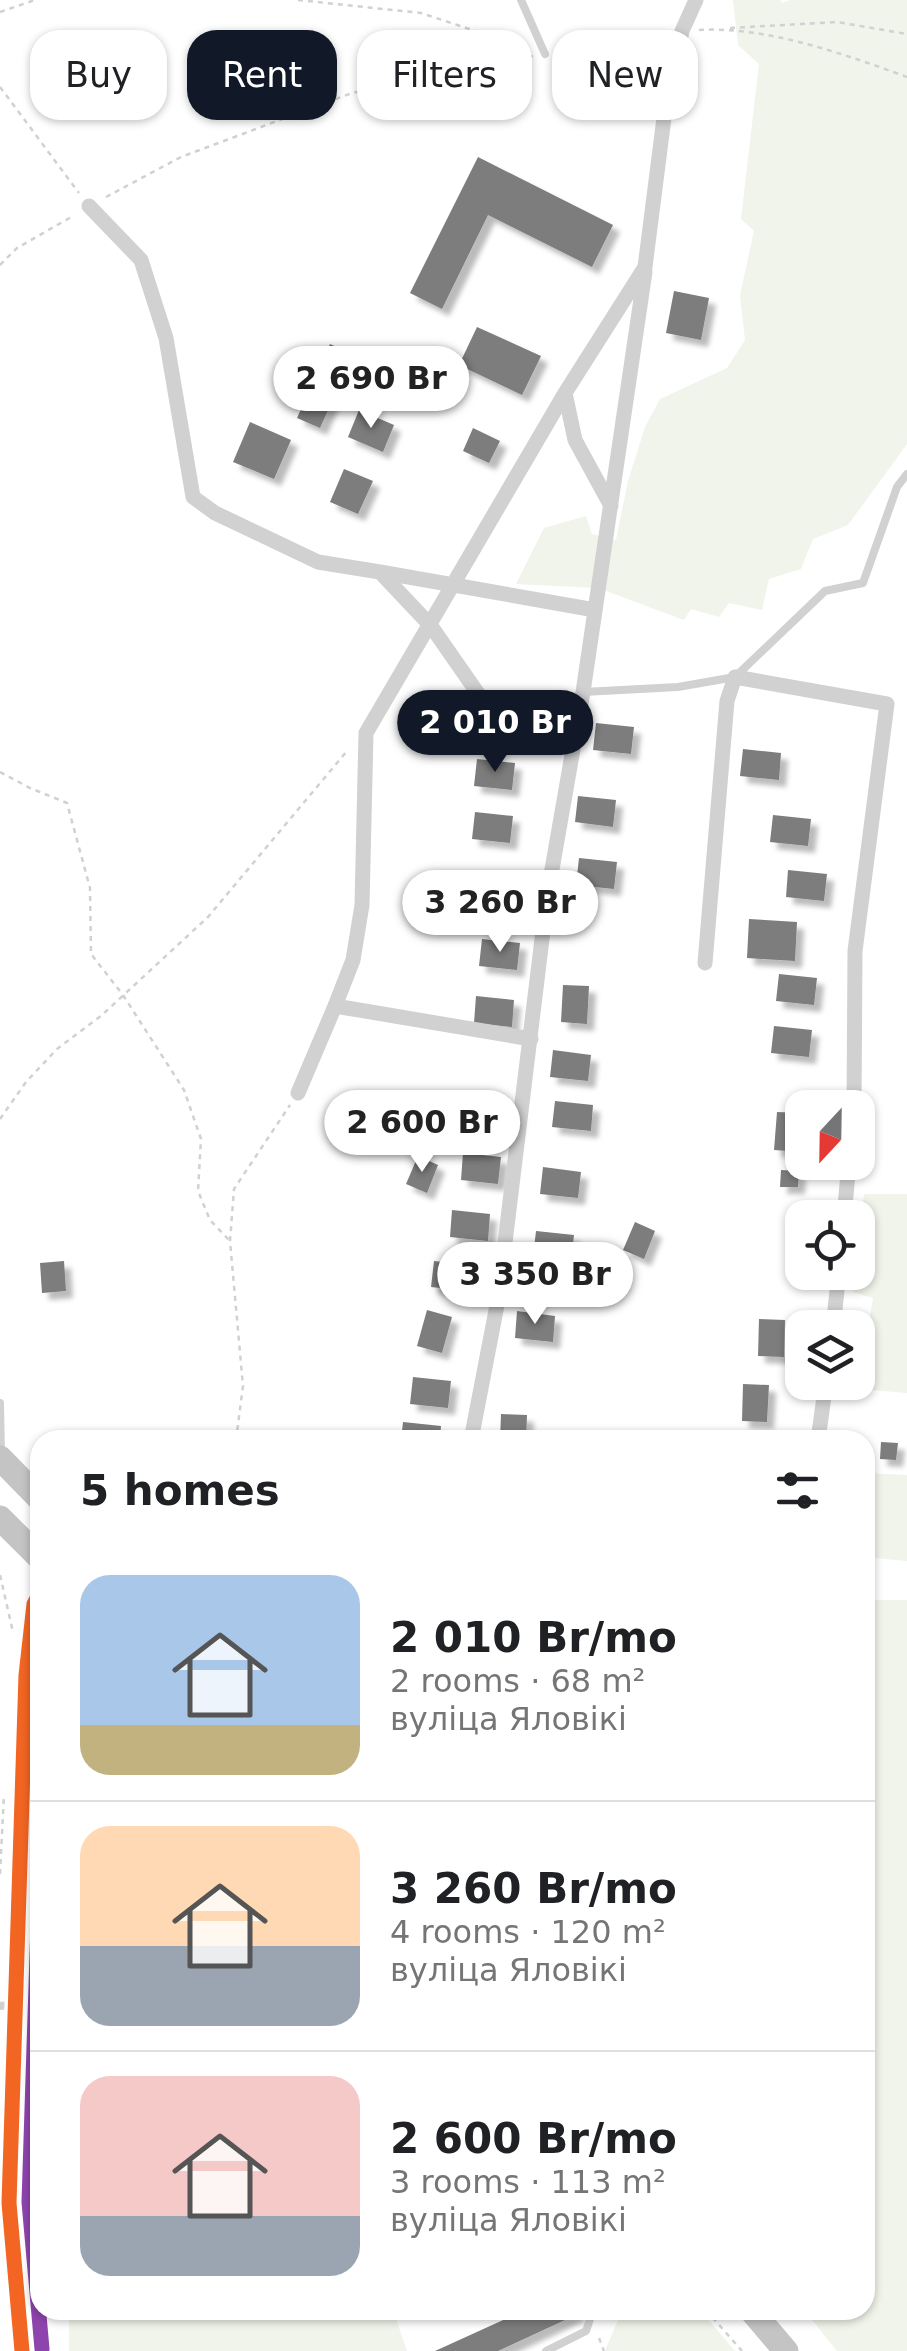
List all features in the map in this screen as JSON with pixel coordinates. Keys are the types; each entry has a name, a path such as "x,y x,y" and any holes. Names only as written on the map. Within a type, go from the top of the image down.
{"main road":[{"path":"1,1459 30,1489"},
{"path":"0,1518 30,1548"},
{"path":"760,2320 786,2351"}],"street":[{"path":"682,30 696,0"},
{"path":"473,1430 498,1300 546,898 584,692 664,120"},
{"path":"89,206 141,260 166,338 193,498 318,562 595,610"},
{"path":"298,1093 353,960 362,904 366,733 565,393 645,267"},
{"path":"565,393 575,440 611,506"},
{"path":"380,572 431,626 491,706 576,740"},
{"path":"705,963 727,701 735,678 887,704 855,951 854,1090"},
{"path":"335,1006 531,1039"},
{"path":"819,1430 824,1400"},
{"path":"22,2351 9,2203 14,2046 8,2005 30,1639"},
{"path":"14,2046 30,2044"}],"lane":[{"path":"522,0 545,54"},
{"path":"584,692 678,688 735,678 825,591 863,584 897,487 907,474"},
{"path":"0,1403 1,1459"},
{"path":"26,1674 30,1678"},
{"path":"546,2351 586,2332 590,2320"}],"path":[{"path":"0,12 35,0"},
{"path":"298,0 420,13 552,58"},
{"path":"697,30 837,22 907,34"},
{"path":"726,28 842,53 907,77"},
{"path":"0,264 16,248 180,157 352,93 552,53"},
{"path":"0,86 89,206"},
{"path":"0,1119 26,1082 57,1049 208,918 366,733"},
{"path":"0,772 67,803 90,888 90,954 123,994 184,1090 201,1139 198,1192 210,1220 230,1241"},
{"path":"237,1430 243,1386 230,1241 234,1189 298,1093"},
{"path":"715,2320 742,2351"}],"shaded area":[{"path":"733,0 907,0 907,444 848,525 813,539 801,569 769,579 762,610 729,603 719,617 691,609 684,620 598,588 516,584 544,528 586,516 592,534 616,540 628,481 645,427 660,399 727,368 745,340 740,295 754,231 741,219 759,64 738,45"},
{"path":"864,1194 907,1194 907,1393 875,1390 873,1298 853,1292 875,1290 875,1200 863,1200"},
{"path":"875,1473 907,1475 907,1561 875,1558"},
{"path":"875,1600 907,1600 907,2351 837,2351 812,2320 875,2320"},
{"path":"69,2320 396,2320 407,2351 69,2351"},
{"path":"618,2320 709,2320 735,2351 605,2351"}],"building":[{"path":"478,157 613,225 592,267 488,215 442,309 410,293"},
{"path":"674,291 709,298 701,340 666,333"},
{"path":"477,327 541,356 522,395 459,365"},
{"path":"330,344 353,355 320,428 297,418"},
{"path":"359,410 394,425 383,452 348,437"},
{"path":"250,422 291,440 274,479 233,462"},
{"path":"473,428 500,441 489,463 463,451"},
{"path":"344,469 373,481 358,514 330,502"},
{"path":"431,709 469,713 467,740 428,736"},
{"path":"596,723 634,727 631,754 593,750"},
{"path":"743,749 781,753 779,780 740,776"},
{"path":"477,759 515,763 512,790 474,786"},
{"path":"578,796 616,800 613,827 575,822"},
{"path":"475,812 513,816 510,843 472,839"},
{"path":"773,815 811,819 808,846 770,842"},
{"path":"579,858 617,862 614,889 576,885"},
{"path":"788,870 827,874 824,901 786,897"},
{"path":"483,881 521,885 518,912 480,908"},
{"path":"749,919 797,922 795,961 747,958"},
{"path":"482,939 520,943 517,970 479,966"},
{"path":"779,974 817,978 814,1005 776,1001"},
{"path":"563,985 589,986 587,1024 561,1022"},
{"path":"476,996 514,1000 512,1027 474,1023"},
{"path":"774,1026 812,1030 809,1057 771,1053"},
{"path":"553,1050 591,1055 588,1081 550,1077"},
{"path":"462,1092 501,1096 498,1123 460,1119"},
{"path":"555,1101 593,1105 591,1131 552,1127"},
{"path":"777,1112 785,1112 785,1151 774,1150"},
{"path":"463,1153 501,1157 498,1184 461,1180"},
{"path":"418,1156 438,1165 427,1193 406,1184"},
{"path":"543,1167 581,1172 578,1198 540,1194"},
{"path":"781,1170 785,1170 785,1180 798,1180 798,1187 780,1187"},
{"path":"452,1210 490,1214 488,1241 450,1237"},
{"path":"635,1222 655,1231 644,1259 623,1250"},
{"path":"536,1231 574,1235 571,1262 533,1257"},
{"path":"64,1261 66,1291 42,1293 40,1263"},
{"path":"434,1261 472,1265 469,1291 431,1287"},
{"path":"427,1310 452,1317 442,1353 417,1346"},
{"path":"517,1311 555,1316 553,1342 515,1338"},
{"path":"759,1319 785,1320 784,1357 758,1356"},
{"path":"413,1377 451,1381 448,1408 410,1404"},
{"path":"743,1384 769,1385 767,1422 742,1421"},
{"path":"501,1414 527,1415 526,1430 500,1430"},
{"path":"403,1422 441,1426 441,1430 402,1430"},
{"path":"881,1442 898,1443 896,1460 880,1459"},
{"path":"503,2320 565,2320 498,2351 435,2351"}],"transit line":[{"path":"22,2351 9,2203 30,1640"},
{"name":"3","path":"30,2171 30,2213"},
{"name":"3","path":"39,2320 42,2349"}]}
